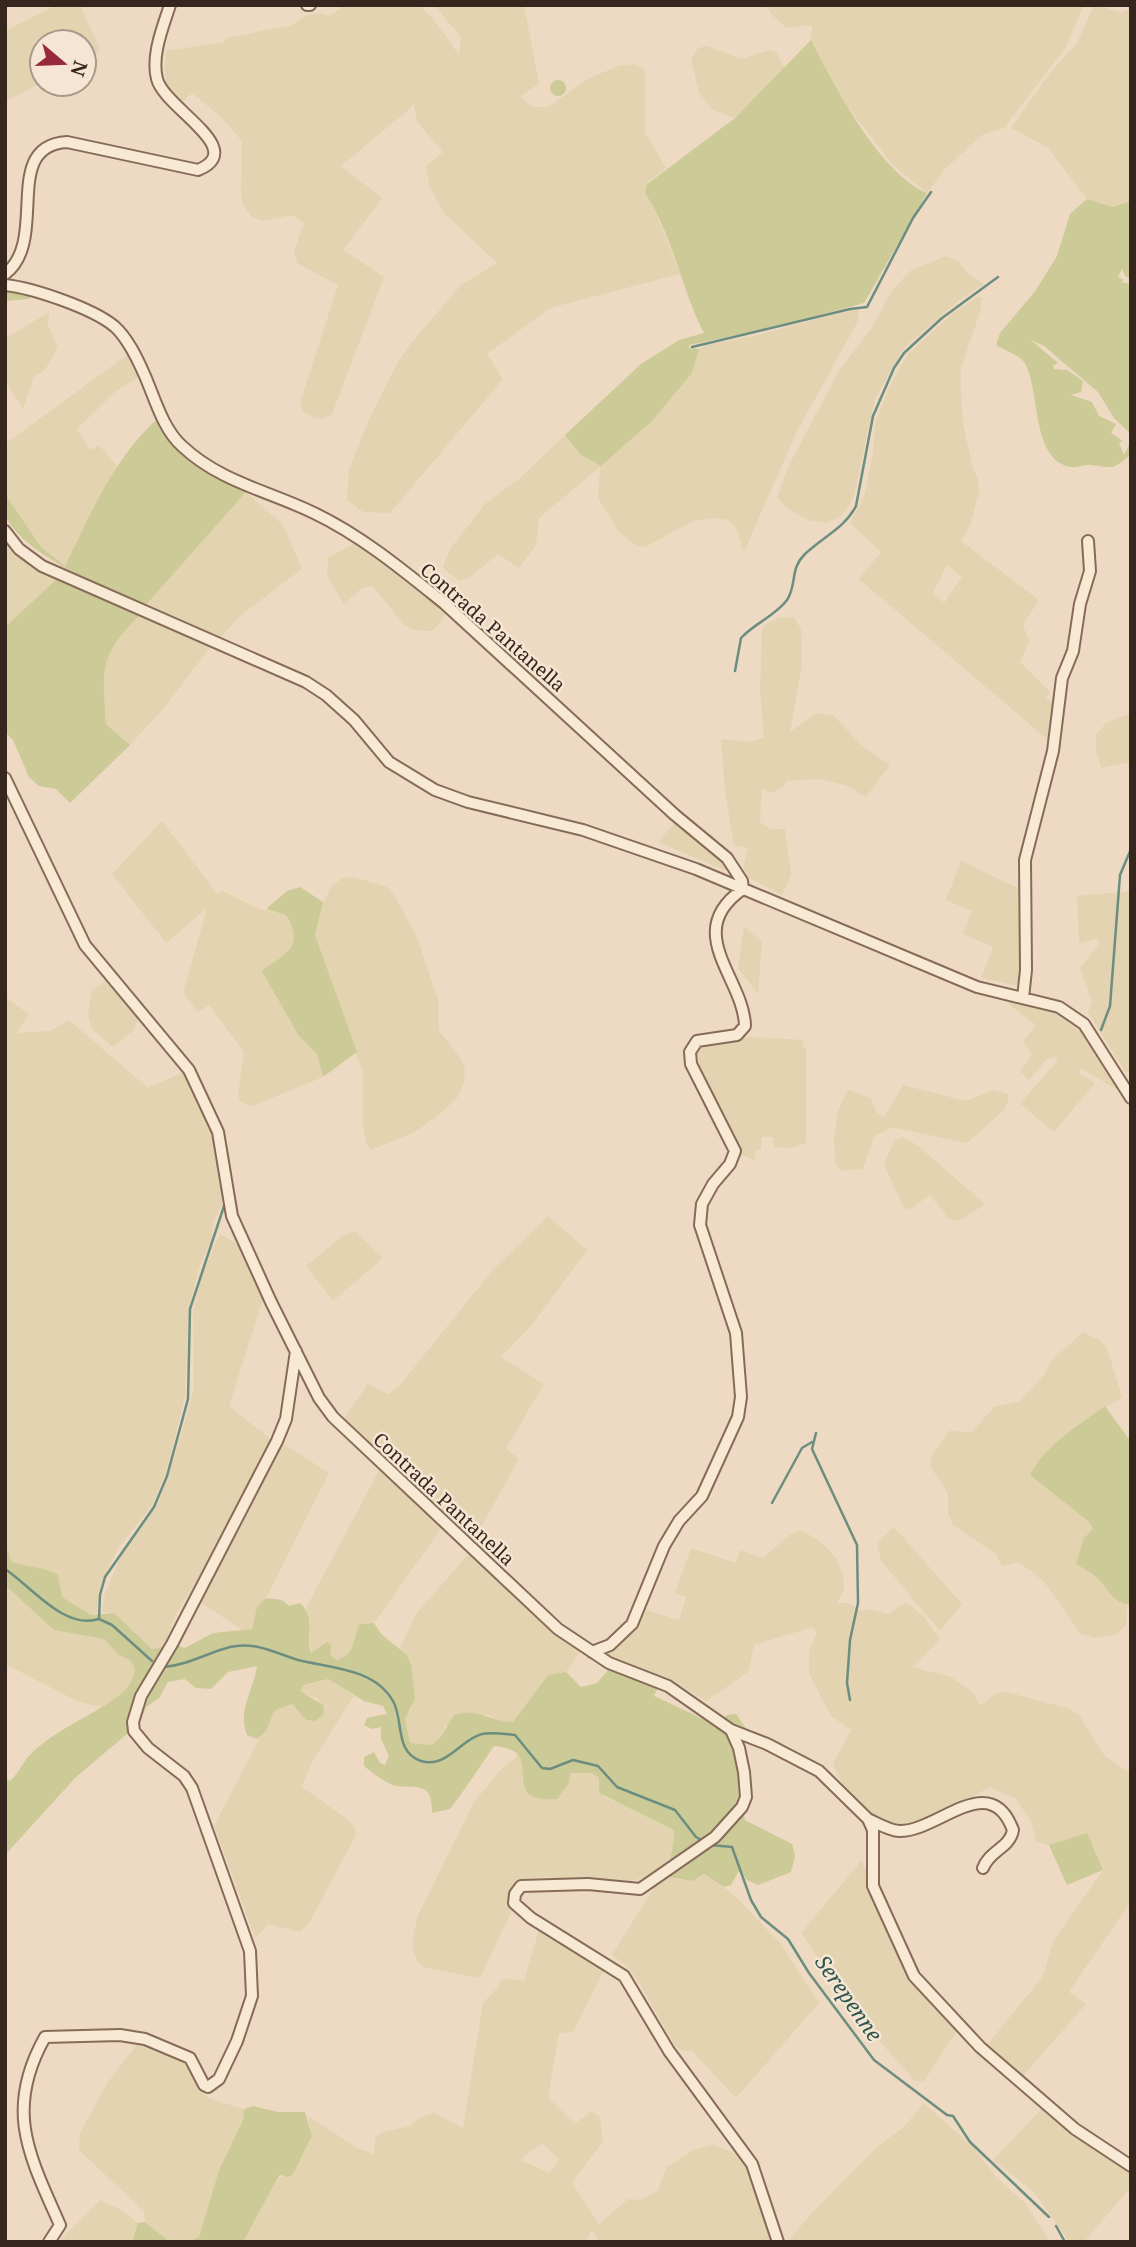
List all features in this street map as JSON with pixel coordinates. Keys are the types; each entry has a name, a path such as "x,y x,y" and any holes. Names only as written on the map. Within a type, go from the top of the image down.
{"street":[{"path":"5,274 18,262 23,249 25,177 39,149 52,143 67,142 198,170 208,166 213,159 216,151 212,140 176,108 163,93 157,80 157,51 170,5"},
{"name":"Contrada Pantanella","path":"5,285 33,288 114,326 130,347 163,417 180,445 213,470 242,485 315,513 366,543 446,604 675,815 726,858 742,881 743,890"},
{"path":"5,531 19,549 42,566 316,688 354,720 389,762 435,790 467,802 583,830 696,869 977,987 1059,1007 1084,1024 1131,1098"},
{"path":"1023,998 1026,970 1025,860 1053,751 1062,678 1073,651 1080,604 1090,571 1088,541"},
{"name":"Contrada Pantanella","path":"5,778 85,945 190,1070 218,1132 232,1216 319,1398 351,1436 558,1629 608,1663 668,1686 731,1730 767,1744 819,1771 868,1819"},
{"path":"592,1652 610,1644 632,1624 664,1546 679,1521 702,1496 738,1417 741,1397 736,1333 700,1225 702,1204 713,1184 730,1164 735,1151 691,1064 690,1052 697,1041 737,1035 745,1027 743,1009 718,956 717,938 719,919 727,901 743,890"},
{"path":"49,2242 60,2225 29,2152 22,2124 23,2093 45,2037 120,2035 145,2039 190,2058 204,2085 208,2087 219,2079 237,2041 252,1996 250,1951 199,1803 184,1776 148,1748 134,1731 133,1722 141,1696 172,1644 277,1441 286,1419 296,1351"},
{"path":"731,1730 739,1748 746,1797 742,1807 715,1836 671,1870 640,1889 588,1884 521,1886 515,1894 514,1903 570,1943 624,1976 669,2051 752,2164 778,2242"},
{"path":"868,1819 901,1831 948,1816 972,1802 986,1802 995,1806 1013,1830 1007,1844 989,1854 983,1868"},
{"path":"868,1819 873,1830 873,1886 914,1976 980,2047 1075,2130 1131,2166"}],"shaded area":[{"path":"57,5 80,5 90,28 28,28 28,90 5,102 5,31"},
{"path":"344,5 419,5 434,20 459,55 461,37 434,5 524,5 539,83 520,97 534,107 548,107 589,78 619,66 634,64 645,70 645,133 666,168 646,184 645,193 653,205 680,274 550,308 487,354 503,379 390,513 363,512 347,500 349,469 367,424 395,367 412,342 460,286 497,263 444,213 430,188 426,166 443,152 417,122 414,105 341,166 382,198 343,250 384,277 332,414 323,419 313,418 303,411 300,403 338,285 297,263 294,252 304,223 292,215 261,221 251,216 243,205 241,193 242,141 221,117 192,93 180,104 166,84 166,51 225,42 225,38 292,25 305,16 318,13 330,16"},
{"path":"765,5 1084,5 1066,47 1004,128 982,135 946,168 927,193 893,165 836,92 811,40 812,25 787,28"},
{"path":"1094,5 1121,12 1131,9 1131,201 1114,207 1087,199 1047,147 1011,128 1049,74 1077,43"},
{"path":"811,40 845,103 875,148 909,183 927,193 864,303 771,328 689,345 689,348 699,349 692,373 652,421 601,466 580,454 565,435 641,364 679,340 704,333 663,226 645,193 646,185 735,118"},
{"path":"707,46 741,59 769,50 776,52 785,69 734,118 713,110 699,93 691,59 698,48"},
{"path":"558,80 564,82 564,94 558,96 552,94 550,88 552,82"},
{"path":"1087,199 1113,207 1131,201 1131,278 1126,277 1122,269 1118,277 1124,280 1121,282 1131,284 1131,434 1114,418 1098,392 1044,346 1031,340 1058,363 1053,366 1054,369 1067,370 1083,381 1081,392 1071,395 1092,402 1099,416 1116,424 1111,433 1123,441 1119,443 1124,455 1131,441 1131,454 1121,463 1110,467 1071,467 1058,462 1049,452 1043,438 1033,388 1024,362 996,345 1000,333 1036,290 1057,256 1070,214"},
{"path":"946,256 957,260 967,273 984,284 957,302 903,349 875,399 854,495 848,508 838,518 826,523 808,520 787,508 777,497 789,465 840,369 872,328 891,292 910,271"},
{"path":"5,290 29,295 29,299 5,301"},
{"path":"977,297 982,298 980,312 961,368 963,424 979,492 970,525 961,541 1039,600 1023,625 1029,642 1020,662 1050,692 1046,698 1055,705 1053,744 859,579 881,552 850,523 865,493 875,425 888,389 908,354 953,313","holes":["947,565 962,577 944,603 933,593"]},
{"path":"854,309 859,311 857,323 796,433 744,552 736,527 728,520 715,518 693,521 645,547 637,546 619,532 598,498 600,467 539,518 536,545 519,568 498,554 469,578 459,581 445,570 443,566 450,549 485,504 519,479 565,435 580,454 601,466 652,421 692,373 699,349 706,345 754,336"},
{"path":"49,312 48,325 58,347 45,370 34,377 23,409 5,380 5,339"},
{"path":"130,353 142,375 115,392 77,429 90,450 99,445 117,466 65,566 41,547 5,494 5,444"},
{"path":"157,419 186,451 246,492 145,606 68,569 29,544 6,516 5,494 41,547 65,566 115,469"},
{"path":"246,492 283,525 302,569 241,615 219,639 145,606"},
{"path":"5,534 59,577 5,627"},
{"path":"355,543 365,547 446,608 443,619 432,631 413,630 404,625 373,586 362,588 344,604 327,576 328,558"},
{"path":"59,577 142,613 111,651 104,675 106,724 130,745 70,803 56,789 39,786 29,777 13,740 5,732 5,627"},
{"path":"142,613 212,645 164,708 130,745 106,724 102,675 107,655 122,632"},
{"path":"794,617 801,629 802,664 790,732 816,713 833,715 862,746 890,765 866,797 848,786 820,779 787,781 782,788 770,793 762,788 760,822 770,829 785,829 791,875 782,895 750,878 743,868 748,848 734,845 725,791 721,739 750,742 764,738 760,690 762,632 764,625 778,618"},
{"path":"1125,715 1131,716 1131,762 1101,768 1096,752 1096,735 1106,723"},
{"path":"677,820 729,863 736,875 658,842"},
{"path":"162,821 217,894 223,891 257,908 286,915 295,934 293,945 286,954 299,1036 317,1054 323,1077 252,1106 240,1102 238,1094 244,1052 209,1005 198,1012 183,993 207,908 166,943 112,874"},
{"path":"961,861 1022,890 1022,987 981,978 993,947 963,934 972,911 946,900"},
{"path":"354,877 387,887 394,895 417,937 438,1000 439,1031 461,1059 465,1069 464,1083 457,1098 440,1114 413,1133 371,1150 366,1142 363,1125 363,1073 315,935 316,920 330,888 342,878"},
{"path":"300,887 323,902 315,935 357,1052 323,1077 317,1054 299,1036 262,971 286,954 294,934 286,915 266,909 287,891"},
{"path":"1131,891 1131,1071 1126,1073 1088,1012 1092,1002 1080,968 1100,943 1097,939 1079,943 1077,896"},
{"path":"744,926 762,942 758,994 738,968"},
{"path":"108,979 141,1013 132,1032 113,1047 92,1029 88,1015 92,991"},
{"path":"5,997 29,1014 16,1033 50,1031 69,1020 148,1088 188,1070 215,1131 227,1195 213,1223 211,1241 201,1262 189,1306 185,1396 168,1466 152,1505 118,1548 101,1585 97,1613 91,1615 62,1597 52,1571 32,1569 12,1562 5,1544"},
{"path":"1006,997 1058,1008 1082,1026 1123,1093 1082,1069 1079,1073 1095,1083 1054,1132 1020,1104 1057,1061 1057,1057 1047,1059 1029,1080 1020,1072 1032,1055 1023,1041 1036,1025 1010,1005"},
{"path":"748,1037 803,1040 802,1047 806,1048 806,1143 792,1148 774,1147 773,1137 762,1137 761,1150 755,1150 755,1160 739,1154 694,1057 696,1044"},
{"path":"903,1085 966,1101 993,1090 1008,1094 1008,1101 1004,1110 967,1143 891,1127 874,1137 863,1169 841,1171 835,1163 834,1137 838,1110 848,1090 871,1098 877,1114 884,1117"},
{"path":"902,1137 917,1145 985,1204 959,1221 949,1219 930,1195 909,1210 903,1206 884,1164 894,1141"},
{"path":"548,1216 587,1250 532,1325 501,1357 544,1384 506,1448 519,1459 473,1541 343,1420 368,1384 388,1394 399,1386 491,1272"},
{"path":"355,1231 383,1258 333,1301 306,1266 344,1235"},
{"path":"220,1234 241,1246 265,1293 229,1406 273,1441 212,1556 175,1616 163,1649 152,1649 114,1613 102,1612 105,1593 121,1556 159,1502 179,1442 194,1389 193,1312 203,1272"},
{"path":"1083,1332 1101,1341 1107,1348 1122,1397 1082,1423 1035,1464 1030,1474 1088,1521 1093,1529 1076,1564 1099,1579 1114,1598 1127,1605 1126,1625 1115,1635 1096,1638 1081,1634 1045,1583 1034,1573 1018,1562 1002,1566 996,1554 953,1525 948,1513 948,1493 930,1466 931,1457 949,1431 972,1432 994,1407 1020,1401 1043,1376 1053,1359"},
{"path":"1105,1406 1131,1442 1131,1605 1117,1600 1098,1578 1076,1564 1084,1538 1093,1529 1088,1521 1030,1475 1053,1446"},
{"path":"279,1441 329,1473 266,1598 257,1607 252,1629 242,1630 199,1601"},
{"path":"382,1465 445,1523 374,1623 365,1622 356,1632 353,1648 347,1657 337,1660 318,1650 311,1653 306,1608"},
{"path":"894,1527 962,1604 940,1631 881,1561 877,1543"},
{"path":"801,1530 821,1542 836,1558 843,1574 844,1589 837,1603 848,1603 861,1611 871,1609 888,1614 906,1602 924,1617 940,1640 912,1667 951,1677 974,1693 980,1706 995,1694 1007,1692 1070,1709 1079,1715 1104,1755 1131,1774 1131,1901 1069,1992 1086,2004 1022,2077 987,2045 1043,1976 1054,1940 1103,1870 1087,1833 1049,1845 1036,1842 1031,1821 1015,1798 989,1787 957,1807 916,1821 894,1825 871,1813 844,1788 833,1764 851,1730 831,1716 809,1673 809,1651 817,1633 813,1627 754,1645 749,1671 707,1701 678,1684 600,1653 643,1609 679,1620 686,1597 675,1593 691,1548 736,1563 740,1550 763,1558 791,1534"},
{"path":"5,1544 12,1562 58,1575 62,1597 91,1615 114,1613 152,1649 175,1645 185,1648 213,1633 252,1629 257,1607 266,1598 282,1600 289,1606 300,1603 308,1614 311,1653 327,1642 331,1645 330,1655 337,1660 351,1650 360,1624 374,1623 381,1634 407,1655 411,1665 415,1699 405,1719 410,1743 432,1745 440,1738 454,1715 463,1713 513,1722 548,1675 566,1672 581,1687 597,1683 608,1670 616,1670 659,1685 654,1696 716,1725 727,1715 736,1714 750,1734 739,1737 750,1781 741,1805 745,1820 792,1844 795,1856 791,1872 758,1885 747,1880 740,1869 731,1885 724,1887 704,1874 692,1881 669,1877 674,1830 599,1793 599,1778 592,1773 570,1773 569,1783 557,1799 538,1798 528,1793 524,1785 519,1757 511,1750 494,1746 450,1809 432,1813 429,1794 425,1790 393,1785 364,1766 364,1757 374,1752 380,1763 385,1765 389,1756 381,1739 381,1727 372,1729 364,1725 367,1718 387,1714 383,1706 364,1701 328,1679 304,1685 300,1691 323,1705 324,1714 315,1721 306,1720 292,1704 274,1711 266,1731 257,1739 247,1735 244,1726 245,1708 257,1666 228,1672 211,1689 196,1688 185,1679 168,1682 159,1698 146,1707 140,1723 76,1777 5,1855 5,1778 10,1781 44,1742 122,1693 131,1682 135,1669 131,1661 119,1655 104,1639 54,1630 5,1585"},
{"path":"471,1551 582,1649 566,1672 548,1675 513,1722 500,1722 488,1714 446,1725 440,1738 432,1745 410,1743 405,1719 412,1708 411,1665 400,1648 416,1614"},
{"path":"5,1585 54,1630 105,1639 119,1655 131,1661 135,1669 132,1682 124,1693 101,1707 79,1702 5,1664"},
{"path":"328,1679 354,1696 312,1762 302,1787 346,1818 355,1827 356,1835 308,1925 299,1932 269,1924 255,1938 214,1826 274,1711 292,1704 306,1720 315,1721 324,1714 318,1699 300,1692 304,1686"},
{"path":"519,1755 524,1763 522,1781 525,1791 570,1773 592,1773 599,1778 599,1793 607,1799 630,1806 674,1830 675,1843 669,1864 648,1877 616,1884 545,1877 517,1879 512,1887 514,1906 480,1978 427,1968 418,1963 413,1951 418,1915 474,1802 502,1768"},
{"path":"1087,1833 1103,1870 1067,1885 1049,1845"},
{"path":"862,1860 887,1929 958,2029 924,2081 915,2081 868,2028 801,1933"},
{"path":"704,1874 733,1894 780,1943 819,2003 736,2098 692,2051 680,2050 674,2044 638,1981 626,1965 612,1955 655,1886 669,1877 680,1880"},
{"path":"540,1926 606,1966 573,2032 559,2033 548,2097 575,2124 591,2111 600,2117 603,2141 572,2183 599,2224 628,2199 642,2200 658,2190 666,2168 695,2149 713,2145 742,2156 750,2167 774,2242 599,2242 592,2229 586,2242 243,2242 276,2181 297,2166 308,2145 312,2136 308,2116 359,2149 374,2154 375,2138 383,2132 411,2126 420,2117 434,2113 463,2128 483,2003 499,1986 500,1980 506,1978 524,1981","holes":["542,2143 559,2159 550,2173 520,2160"]},
{"path":"141,2039 185,2056 197,2085 208,2098 244,2109 243,2120 219,2170 199,2237 187,2242 170,2242 145,2222 144,2211 79,2150 80,2133 106,2085"},
{"path":"924,2103 974,2148 996,2177 1025,2203 1050,2242 788,2242 807,2218 878,2146 903,2128"},
{"path":"1045,2105 1131,2169 1131,2187 1084,2242 1069,2242 1034,2192 993,2160"},
{"path":"253,2106 278,2112 305,2112 312,2136 293,2174 288,2177 280,2175 276,2181 243,2242 187,2242 199,2237 219,2170 243,2120 244,2109"},
{"path":"100,2200 123,2211 138,2223 132,2242 58,2242"},
{"path":"145,2222 170,2242 132,2242 138,2223"}],"waterway":[{"path":"692,347 867,307 913,218 931,192"},
{"path":"735,671 741,638 782,606 792,589 800,560 846,521 856,506 873,416 894,368 904,353 942,318 998,277"},
{"path":"1101,1030 1110,1006 1120,875 1131,849"},
{"path":"99,1619 100,1595 105,1577 154,1507 167,1476 188,1399 190,1309 226,1200"},
{"path":"816,1433 812,1449 857,1545 858,1603 850,1640 847,1683 850,1700"},
{"path":"772,1503 802,1448 812,1442"},
{"name":"Serepenne","path":"5,1569 61,1613 86,1621 99,1619 112,1625 152,1661"},
{"name":"Serepenne","path":"164,1667 230,1647 248,1646 350,1671 375,1682 393,1701 403,1743 412,1757 421,1761 438,1761 482,1734 515,1735 542,1768 550,1769 573,1760 598,1766 617,1787 675,1810 696,1837 703,1841"},
{"name":"Serepenne","path":"710,1845 732,1847 751,1900 761,1917 788,1939 809,1973 874,2060 947,2115 953,2116 970,2142 1049,2217"},
{"name":"Serepenne","path":"1056,2226 1065,2242"}]}
